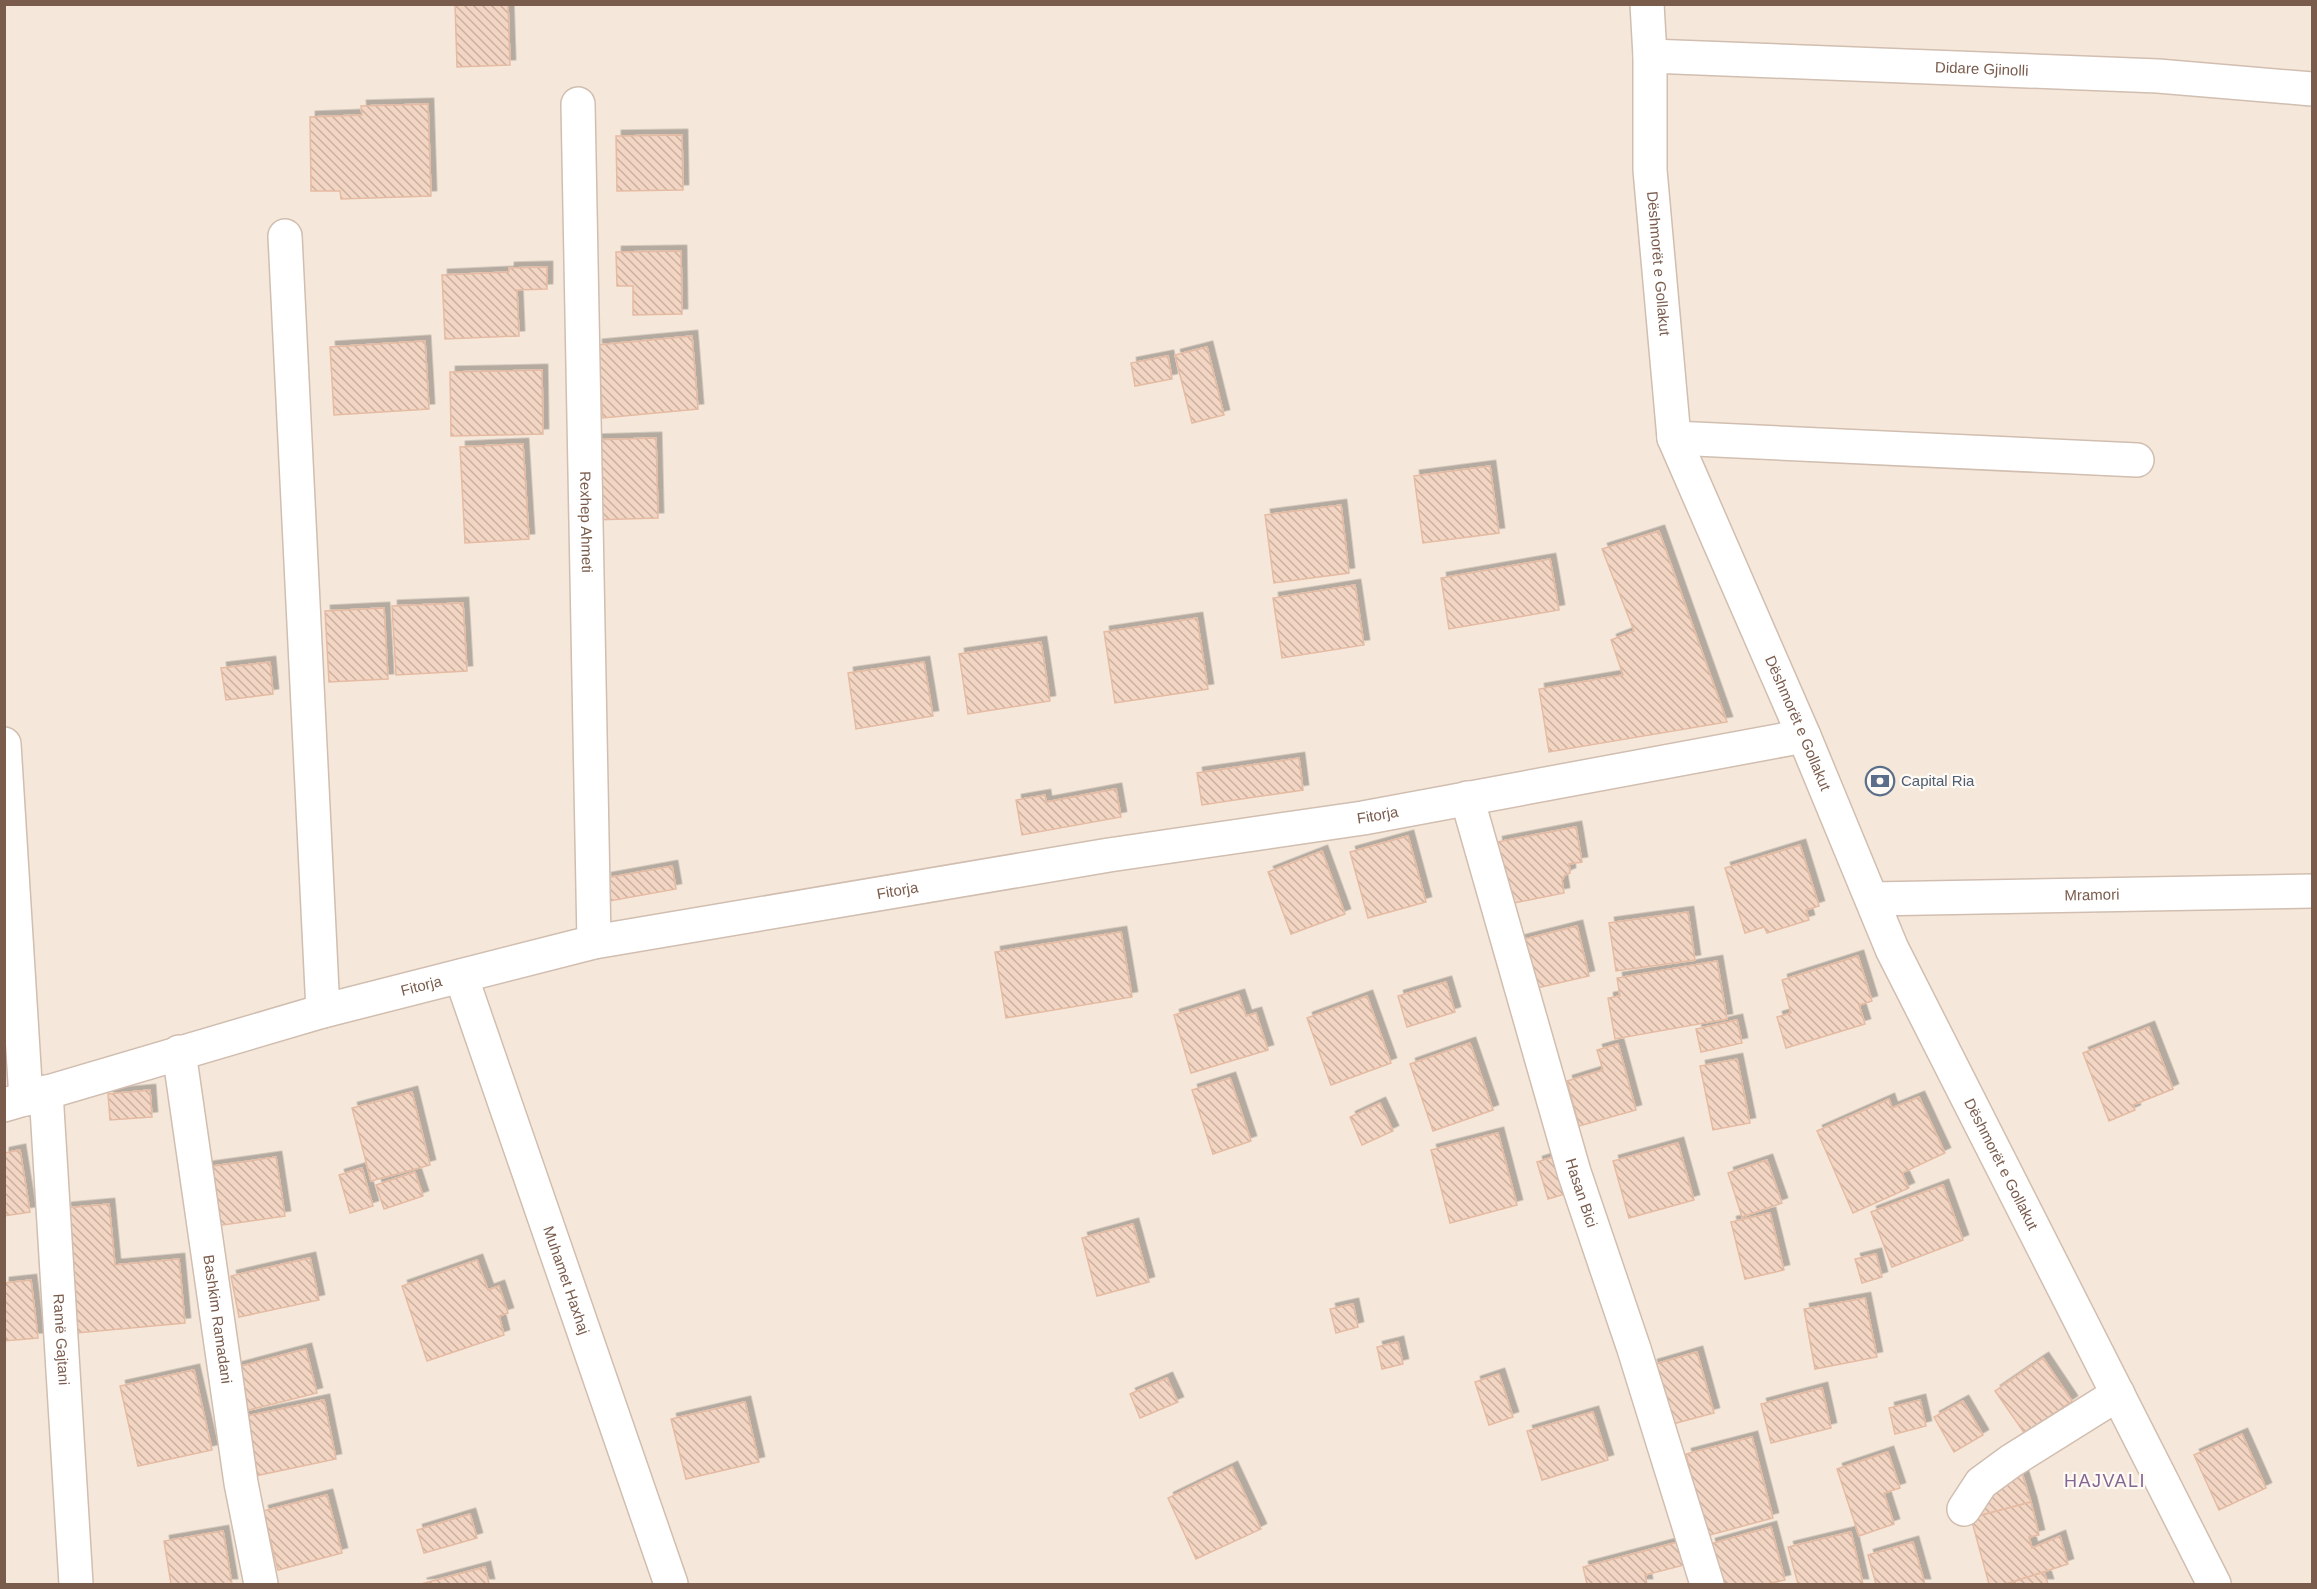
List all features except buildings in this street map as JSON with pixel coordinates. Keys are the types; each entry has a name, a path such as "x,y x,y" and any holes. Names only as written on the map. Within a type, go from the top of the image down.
{"street":[{"name":"Dëshmorët e Gollakut","path":"1647,4 1650,56 1650,170 1674,438 1804,736 1892,949 2214,1584"},
{"name":"Didare Gjinolli","path":"1650,56 2158,76 2313,89"},
{"name":"Rexhep Ahmeti","path":"578,104 594,942"},
{"path":"285,236 323,1011"},
{"path":"1674,438 2137,460"},
{"name":"Fitorja","path":"26,1099 323,1011 594,942 1109,855 1364,818 1804,736"},
{"name":"Ramë Gajtani","path":"4,744 26,1099 76,1584"},
{"name":"Hasan Bici","path":"1467,798 1574,1172 1634,1349 1707,1584"},
{"name":"Mramori","path":"1872,899 2313,891"},
{"name":"Muhamet Haxhaj","path":"461,976 671,1584"},
{"name":"Bashkim Ramadani","path":"179,1052 240,1471 261,1584"},
{"path":"1964,1509 1981,1483 2011,1461 2118,1394"}],"shaded area":[{"path":"5,5 2312,5 2312,1584 5,1584"}],"place":[{"name":"Capital Ria","path":"1880,781"}],"district":[{"name":"HAJVALI","path":"2105,1481"}]}
